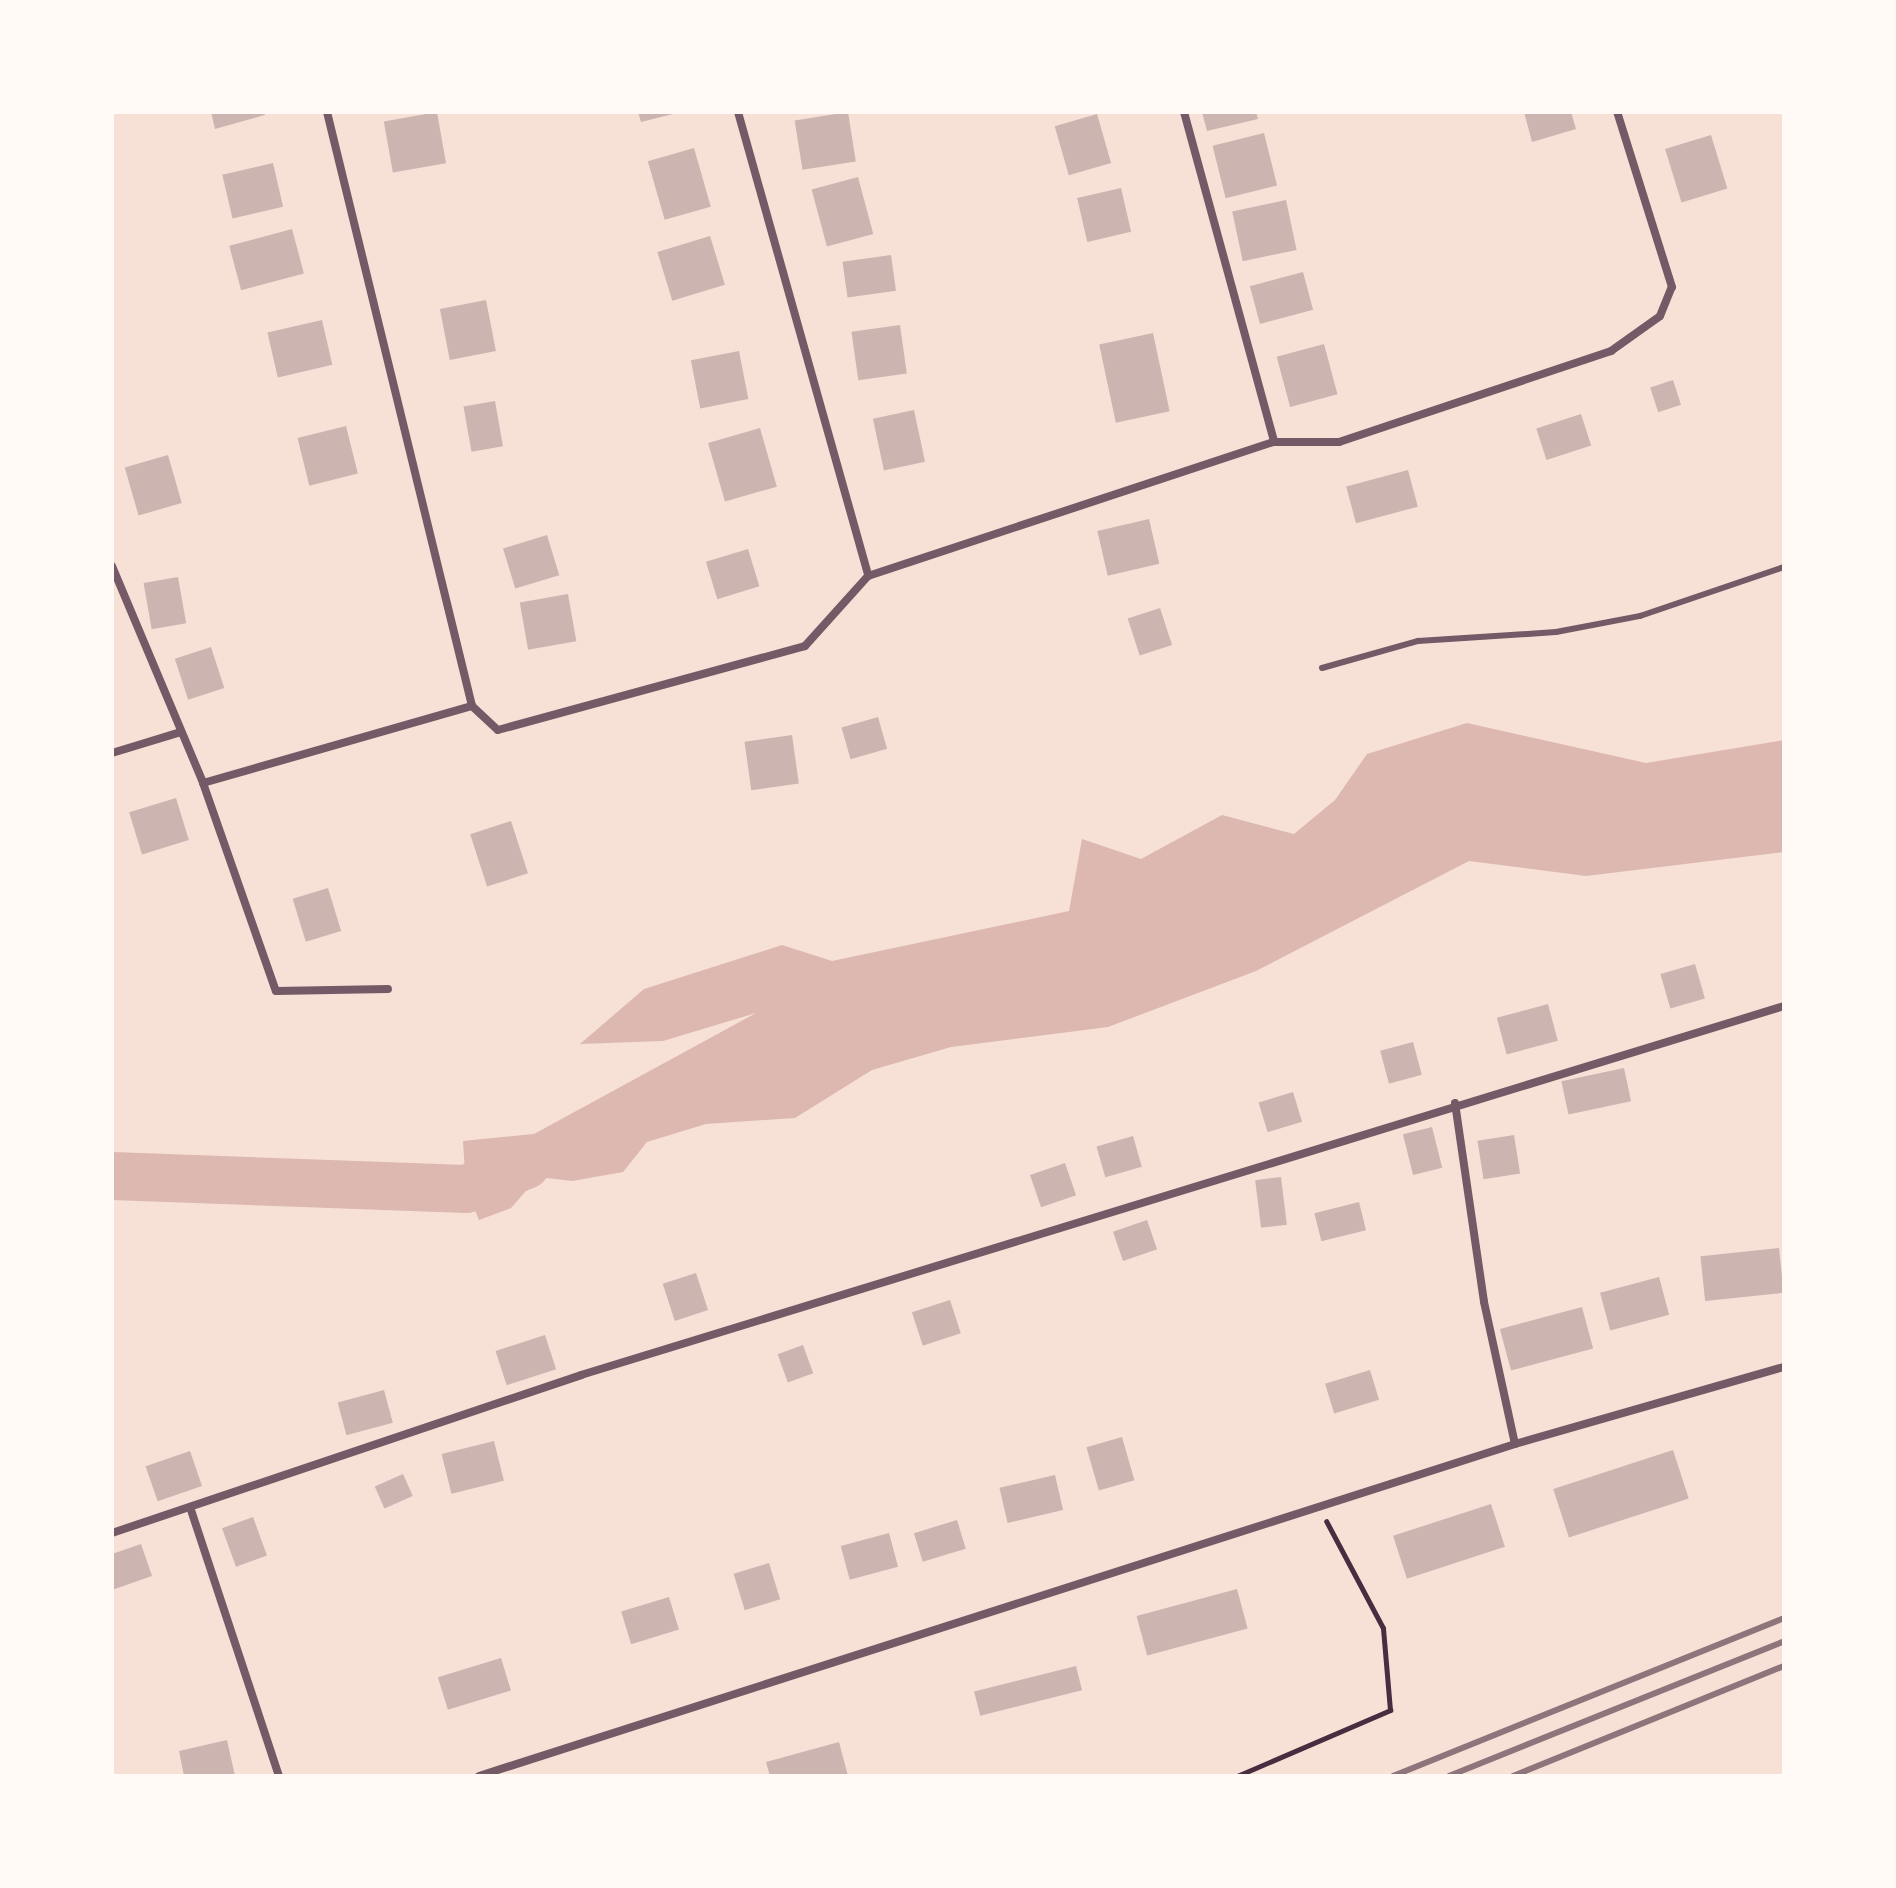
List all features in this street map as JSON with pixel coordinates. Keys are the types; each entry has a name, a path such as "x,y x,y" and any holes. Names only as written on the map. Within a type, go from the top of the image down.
{"street":[{"path":"327,112 472,706 498,730 805,646 868,576 1274,442 1339,442 1598,356 1660,316 1672,287 1617,112"},
{"path":"738,112 868,576"},
{"path":"1184,112 1274,442"},
{"path":"112,566 178,733 203,783 276,991 388,989"},
{"path":"203,783 472,706"},
{"path":"112,753 178,733"},
{"path":"112,1533 581,1375 1455,1103 1784,1006"},
{"path":"1455,1103 1484,1302 1515,1444"},
{"path":"479,1776 1320,1510 1515,1444 1784,1367"},
{"path":"190,1507 279,1776"}],"lane":[{"path":"1322,668 1418,641 1556,632 1640,616 1784,567"}],"path":[{"path":"1237,1776 1390,1710 1383,1628 1320,1510"}],"shaded area":[{"path":"1467,723 1646,763 1784,740 1784,852 1586,876 1469,861 1256,971 1108,1027 951,1047 872,1070 795,1118 706,1124 647,1142 623,1172 572,1181 538,1177 511,1208 479,1220 466,1189 463,1141 534,1134 756,1013 663,1041 580,1044 644,989 782,945 832,961 1069,911 1082,839 1141,859 1222,815 1294,834 1335,800 1367,754"}],"building":[{"path":"211,112 264,112 265,115 215,129"},
{"path":"437,112 446,163 393,173 384,121"},
{"path":"638,112 677,112 677,113 641,122"},
{"path":"848,112 856,161 802,170 795,120"},
{"path":"1202,112 1256,112 1258,119 1207,131"},
{"path":"1524,112 1571,112 1576,129 1532,142"},
{"path":"1097,114 1111,163 1069,175 1055,126"},
{"path":"1264,133 1277,185 1226,198 1213,146"},
{"path":"1711,135 1727,189 1681,203 1665,149"},
{"path":"694,148 711,207 665,220 648,161"},
{"path":"273,163 283,207 232,219 222,175"},
{"path":"858,177 873,234 827,246 812,189"},
{"path":"1121,188 1131,232 1087,242 1077,198"},
{"path":"1286,200 1297,250 1243,261 1232,211"},
{"path":"292,229 304,273 241,290 229,246"},
{"path":"710,236 725,285 672,301 657,252"},
{"path":"891,255 896,291 847,297 842,262"},
{"path":"1303,272 1313,310 1260,324 1250,286"},
{"path":"486,300 496,351 450,360 440,309"},
{"path":"322,320 332,365 278,377 267,333"},
{"path":"900,325 907,374 858,380 851,332"},
{"path":"1153,333 1170,411 1116,423 1099,344"},
{"path":"1324,344 1337,394 1290,407 1277,357"},
{"path":"739,351 748,399 700,408 691,360"},
{"path":"1673,380 1681,405 1658,412 1650,387"},
{"path":"495,401 503,446 471,452 463,407"},
{"path":"914,410 925,462 884,471 873,419"},
{"path":"1581,414 1591,445 1546,460 1536,429"},
{"path":"346,426 358,474 309,486 297,438"},
{"path":"760,428 777,487 725,502 708,443"},
{"path":"168,455 182,503 139,515 125,467"},
{"path":"1408,470 1418,507 1356,523 1346,487"},
{"path":"1149,519 1159,564 1108,576 1097,531"},
{"path":"547,535 559,575 515,589 503,548"},
{"path":"748,549 759,586 717,599 706,562"},
{"path":"178,577 186,623 152,629 144,583"},
{"path":"568,594 576,641 528,650 520,603"},
{"path":"1160,608 1172,645 1140,656 1128,619"},
{"path":"211,647 224,688 188,700 175,659"},
{"path":"878,717 887,749 851,759 841,727"},
{"path":"792,735 799,784 751,790 744,742"},
{"path":"176,798 189,840 142,854 129,812"},
{"path":"511,821 528,873 487,887 470,834"},
{"path":"328,888 341,931 306,942 293,899"},
{"path":"1695,964 1705,999 1670,1009 1660,974"},
{"path":"1548,1004 1558,1041 1507,1054 1497,1018"},
{"path":"1413,1042 1422,1075 1389,1084 1380,1051"},
{"path":"1624,1068 1631,1101 1568,1115 1561,1081"},
{"path":"1293,1092 1302,1122 1268,1132 1259,1103"},
{"path":"1432,1127 1442,1168 1413,1175 1403,1134"},
{"path":"1514,1135 1520,1174 1484,1179 1477,1141"},
{"path":"1133,1136 1142,1167 1105,1177 1096,1146"},
{"path":"1065,1163 1076,1195 1041,1207 1030,1175"},
{"path":"1281,1177 1287,1225 1261,1228 1255,1180"},
{"path":"1359,1202 1366,1230 1321,1241 1314,1213"},
{"path":"1147,1220 1157,1249 1123,1261 1113,1232"},
{"path":"1779,1248 1784,1293 1705,1301 1700,1256"},
{"path":"696,1273 708,1310 675,1321 663,1284"},
{"path":"1659,1277 1669,1315 1610,1330 1600,1293"},
{"path":"950,1300 961,1333 923,1346 912,1312"},
{"path":"1582,1307 1593,1349 1511,1371 1500,1329"},
{"path":"545,1335 556,1369 507,1385 496,1351"},
{"path":"803,1345 813,1373 788,1382 778,1354"},
{"path":"1370,1370 1379,1400 1334,1413 1325,1384"},
{"path":"384,1390 393,1423 346,1435 338,1402"},
{"path":"1122,1437 1134,1480 1099,1490 1086,1447"},
{"path":"494,1441 504,1481 452,1494 442,1454"},
{"path":"1673,1450 1689,1499 1569,1537 1553,1489"},
{"path":"190,1451 202,1486 158,1501 146,1466"},
{"path":"403,1474 413,1496 384,1509 375,1487"},
{"path":"1055,1475 1063,1510 1008,1523 999,1488"},
{"path":"1491,1504 1505,1547 1407,1579 1393,1536"},
{"path":"253,1517 267,1556 236,1567 222,1528"},
{"path":"957,1520 966,1549 923,1562 914,1533"},
{"path":"889,1533 898,1567 850,1580 841,1546"},
{"path":"141,1544 152,1576 112,1590 112,1554"},
{"path":"769,1563 780,1599 745,1610 734,1574"},
{"path":"1237,1589 1248,1629 1147,1656 1137,1616"},
{"path":"669,1597 679,1630 631,1644 621,1612"},
{"path":"501,1658 511,1691 448,1710 438,1677"},
{"path":"1076,1666 1082,1690 980,1716 974,1691"},
{"path":"227,1740 235,1776 184,1776 179,1751"},
{"path":"839,1742 848,1776 770,1776 766,1762"}],"waterway":[{"path":"112,1176 466,1189 526,1165"}],"railway":[{"path":"1393,1776 1784,1618"},
{"path":"1449,1776 1784,1641"},
{"path":"1513,1776 1784,1666"}]}
